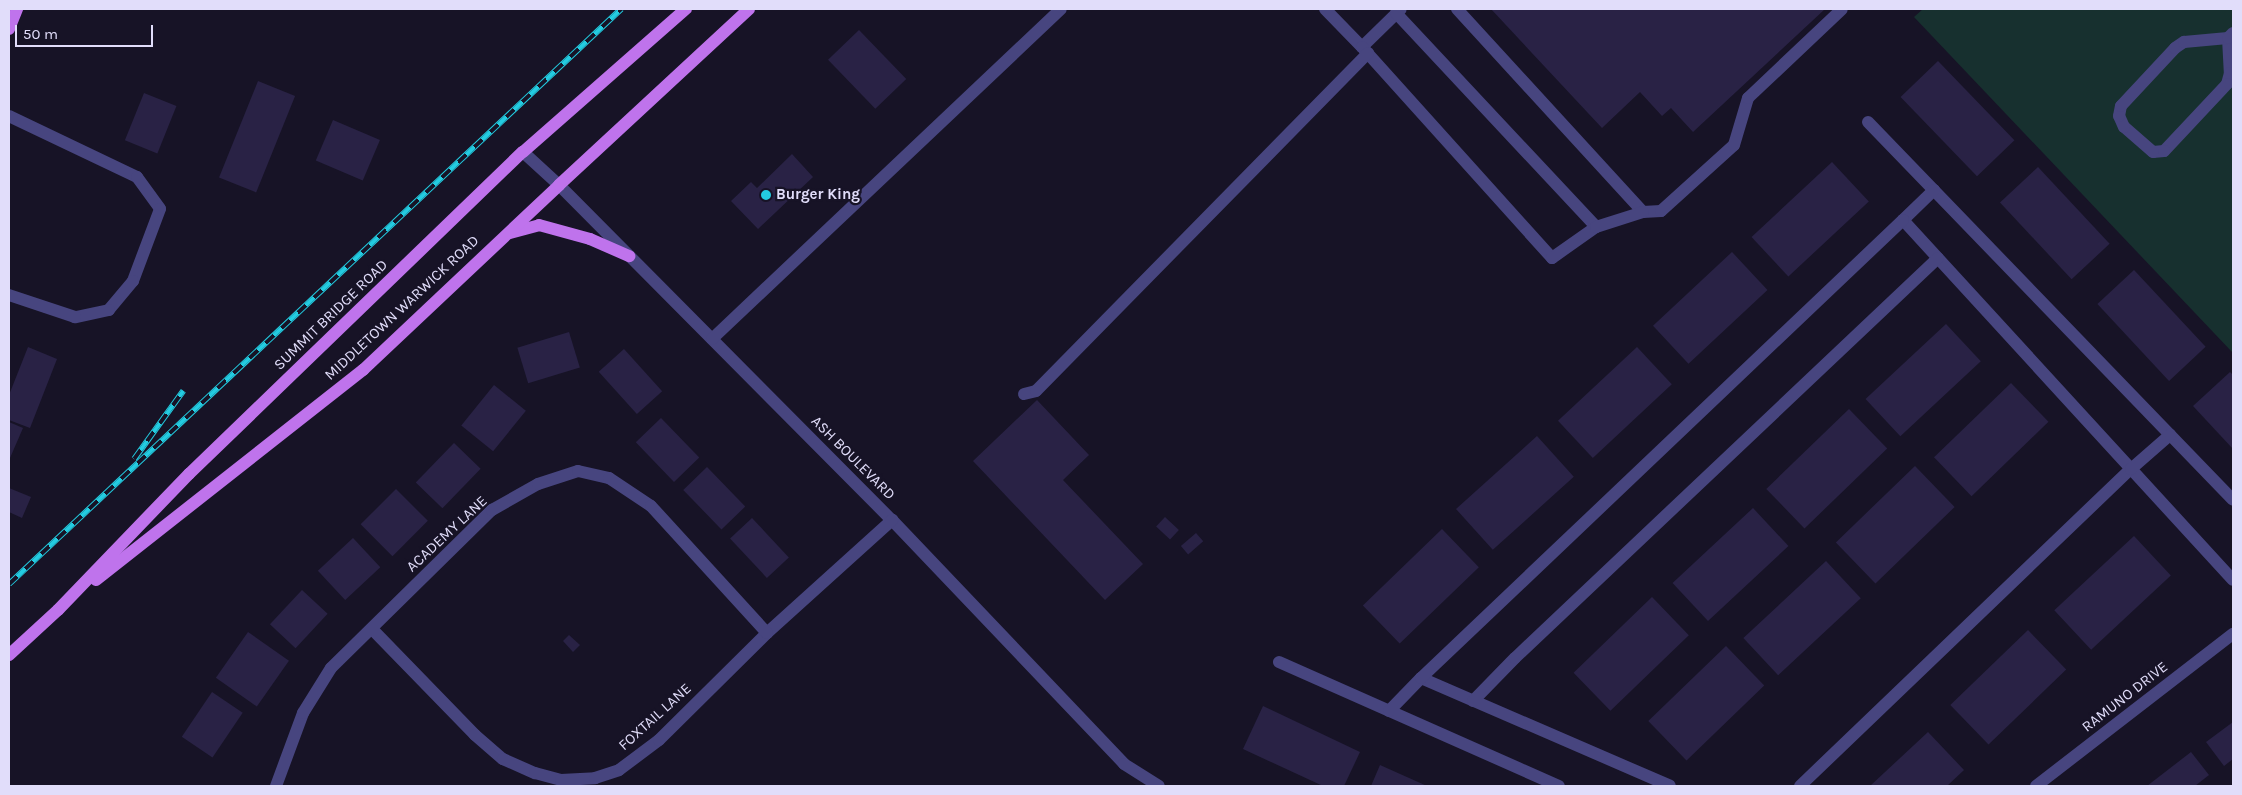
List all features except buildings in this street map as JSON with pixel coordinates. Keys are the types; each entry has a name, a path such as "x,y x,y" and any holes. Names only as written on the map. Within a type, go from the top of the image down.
{"main road":[{"path":"9,30 17,9"},
{"name":"SUMMIT BRIDGE ROAD","path":"9,656 58,610 189,474 523,152 686,9"},
{"name":"MIDDLETOWN WARWICK ROAD","path":"58,610 363,370 507,233 749,9"},
{"path":"507,233 539,225 590,238 629,256"}],"street":[{"path":"712,339 1061,9"},
{"path":"1325,9 1365,50 1552,258 1596,227 1644,212 1661,211 1734,145 1748,98 1842,9"},
{"path":"1457,9 1644,212"},
{"path":"1024,394 1036,391 1365,50 1398,11 1596,227"},
{"path":"2231,35 2230,73 2227,84 2169,147 2164,151 2153,152 2124,126 2119,116 2120,106 2175,48 2184,42 2231,35"},
{"path":"9,116 138,177 160,209 133,281 109,310 75,317 9,295"},
{"path":"1868,122 2233,500"},
{"name":"ASH BOULEVARD","path":"523,152 559,185 892,520 1124,764 1159,786"},
{"path":"1390,711 1421,678 1934,190"},
{"path":"1903,220 2233,580"},
{"path":"1473,700 1515,658 1938,258"},
{"path":"1800,786 2170,435"},
{"name":"ACADEMY LANE","path":"276,786 303,713 331,668 492,510 538,484 578,472 609,478 652,506 767,633"},
{"name":"FOXTAIL LANE","path":"372,628 475,735 503,759 535,773 561,780 595,778 619,770 659,740 767,633 892,520"},
{"name":"RAMUNO DRIVE","path":"2036,786 2233,634"},
{"path":"1279,662 1559,786"},
{"path":"1421,678 1670,786"}],"green space":[{"path":"1923,9 2233,9 2233,353 1914,17"}],"railway":[{"path":"9,584 621,9"},
{"path":"134,459 183,391"}],"place":[{"name":"Burger King","path":"766,195"}]}
